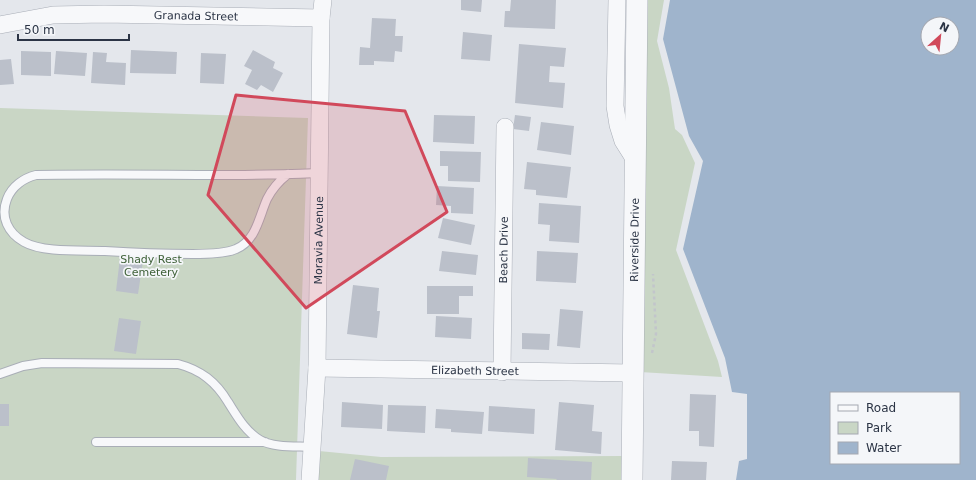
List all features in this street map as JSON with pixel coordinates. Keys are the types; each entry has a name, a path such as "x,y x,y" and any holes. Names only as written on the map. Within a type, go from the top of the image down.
{"street":[{"name":"Moravia Avenue","path":"310,480 317,368 323,0"},
{"path":"617,0 615,106 618,125 623,141 635,160"},
{"name":"Riverside Drive","path":"632,480 637,0"},
{"name":"Granada Street","path":"0,26 53,15 107,7 322,18"},
{"name":"Beach Drive","path":"502,372 505,127"},
{"name":"Elizabeth Street","path":"317,368 632,373"}],"lane":[{"path":"288,174 278,182 267,199 258,225 246,242 236,249 211,254 155,254 58,249 34,246 19,239 10,231 4,214 8,197 15,186 26,178 36,175 235,175 320,173"},
{"path":"0,374 23,366 42,363 178,364 187,366 204,375 214,383 244,427 260,440 273,444 312,447"},
{"path":"96,442 268,442"}],"highlighted area":[{"path":"236,95 405,111 447,212 306,308 208,195"}],"green space":[{"path":"645,0 664,0 657,41 669,88 675,129 682,135 695,163 676,250 718,361 722,377 640,372"},
{"name":"Shady Rest Cemetery","path":"0,108 308,118 296,480 0,480"},
{"path":"319,451 381,457 624,456 624,480 317,480"}],"water":[{"path":"670,0 976,0 976,480 736,480 739,461 747,459 747,394 732,392 725,358 683,249 703,161 689,136 663,39"}],"building":[{"path":"461,0 482,0 481,12 461,10"},
{"path":"511,0 556,0 555,29 504,27 505,11 510,11"},
{"path":"372,18 396,19 395,36 403,36 402,52 395,51 394,62 374,61 374,65 359,65 360,47 370,48"},
{"path":"463,32 492,35 490,61 461,59"},
{"path":"519,44 566,48 564,67 550,66 549,82 565,83 563,108 515,103"},
{"path":"131,50 177,52 176,74 130,73"},
{"path":"253,50 275,62 273,68 283,73 273,92 261,85 257,90 245,84 252,70 244,66"},
{"path":"21,51 51,52 51,76 21,75"},
{"path":"56,51 87,53 85,76 54,74"},
{"path":"93,52 107,53 106,62 126,63 125,85 91,83"},
{"path":"201,53 226,54 224,84 200,83"},
{"path":"11,59 14,84 0,85 0,60"},
{"path":"434,115 475,116 474,144 433,142"},
{"path":"515,115 531,117 529,131 513,129"},
{"path":"541,122 574,126 571,155 537,150"},
{"path":"440,151 481,152 480,182 448,181 448,166 440,166"},
{"path":"527,162 571,167 567,198 536,195 536,190 524,189"},
{"path":"437,186 474,188 473,214 451,213 451,206 436,205"},
{"path":"539,203 581,206 579,243 549,241 550,225 538,224"},
{"path":"443,218 475,225 471,245 438,238"},
{"path":"442,251 478,255 476,275 439,271"},
{"path":"537,251 578,253 576,283 536,281"},
{"path":"120,258 143,261 138,294 116,291"},
{"path":"353,285 379,288 377,311 380,311 377,338 347,334"},
{"path":"427,286 473,286 473,296 459,296 459,314 427,314"},
{"path":"560,309 583,311 580,348 557,346"},
{"path":"436,316 472,318 471,339 435,337"},
{"path":"119,318 141,321 136,354 114,351"},
{"path":"522,333 550,334 549,350 522,349"},
{"path":"690,394 716,395 714,447 699,446 699,431 689,431"},
{"path":"342,402 383,405 382,429 341,427"},
{"path":"559,402 594,405 592,431 602,432 601,454 555,450"},
{"path":"0,404 9,404 9,426 0,426"},
{"path":"388,405 426,406 425,433 387,431"},
{"path":"489,406 535,409 534,434 488,431"},
{"path":"436,409 484,412 482,434 451,432 451,429 435,428"},
{"path":"528,458 592,462 591,480 556,480 557,479 527,477"},
{"path":"355,459 389,466 386,480 350,480"},
{"path":"672,461 707,462 706,480 671,480"}]}
